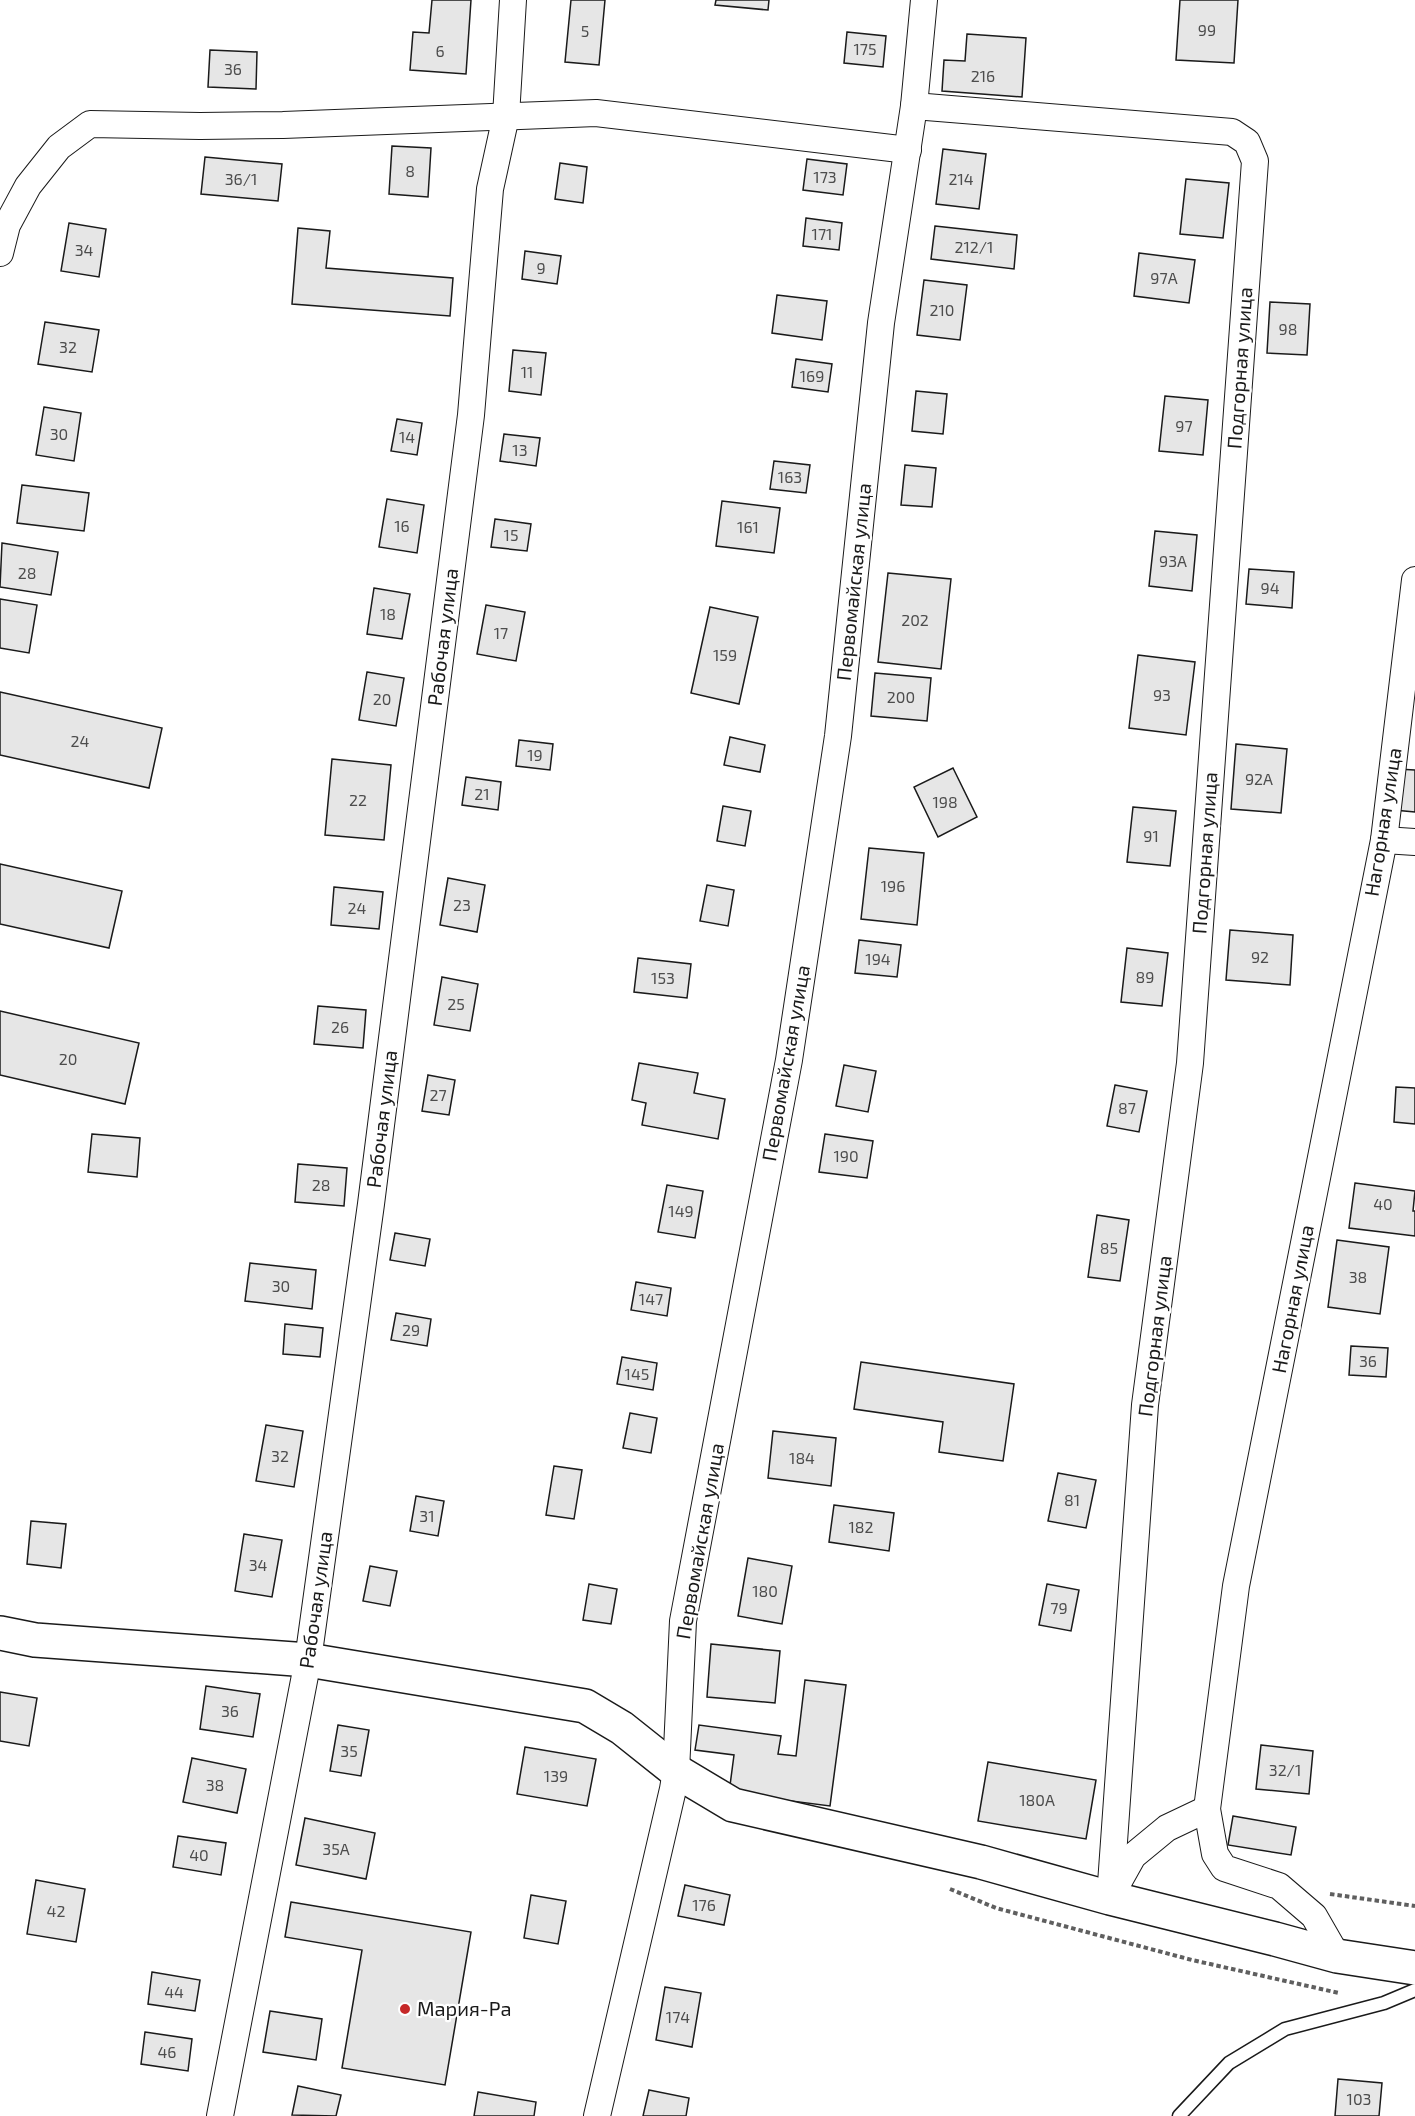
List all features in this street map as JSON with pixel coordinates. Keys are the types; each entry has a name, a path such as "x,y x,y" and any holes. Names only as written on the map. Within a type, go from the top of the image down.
{"street":[{"name":"Рабочая улица","path":"220,2116 308,1660 370,1216 471,415 490,189 506,116 513,0"},
{"name":"Первомайская улица","path":"597,2116 676,1771 683,1622 790,1048 838,736 881,323 915,106 924,0"},
{"name":"Подгорная улица","path":"915,106 1232,132 1247,142 1255,161 1190,1064 1145,1404 1110,1898"},
{"path":"0,253 7,225 28,186 59,147 90,124 283,125 596,113 908,150"},
{"name":"Нагорная улица","path":"1337,1956 1314,1916 1279,1886 1224,1868 1215,1854 1208,1809 1236,1586 1384,840 1415,580"},
{"path":"1384,840 1415,842"},
{"path":"0,1633 34,1640 308,1660 585,1706 622,1728 676,1771 733,1805 981,1862 1110,1898 1337,1956 1415,1968"},
{"path":"1110,1898 1133,1856 1167,1828 1208,1809"}],"lane":[{"path":"1179,2116 1229,2063 1285,2029 1384,2003 1415,1990"}],"path":[{"path":"1324,1893 1415,1906"}],"building":[{"path":"432,0 471,0 466,74 410,70 413,32 429,33"},
{"path":"571,0 605,0 599,65 565,62"},
{"path":"716,0 769,0 768,10 715,5"},
{"path":"1180,0 1238,0 1234,63 1176,60"},
{"path":"847,32 886,36 883,67 844,63"},
{"path":"967,34 1026,38 1022,97 942,91 944,60 965,61"},
{"path":"210,50 257,52 256,89 208,87"},
{"path":"392,146 431,148 428,197 389,194"},
{"path":"943,149 986,154 979,209 936,204"},
{"path":"205,157 282,164 278,201 201,194"},
{"path":"807,159 847,164 843,195 803,190"},
{"path":"560,163 587,167 583,203 555,199"},
{"path":"1186,179 1229,183 1223,238 1180,234"},
{"path":"806,218 842,223 839,250 803,246"},
{"path":"69,223 106,229 99,277 61,271"},
{"path":"935,226 1017,235 1014,269 931,259"},
{"path":"298,228 330,231 326,268 453,278 450,316 292,304"},
{"path":"525,251 561,256 557,284 522,279"},
{"path":"1139,253 1195,260 1189,303 1134,296"},
{"path":"924,280 967,285 960,340 917,335"},
{"path":"777,295 827,301 822,340 772,333"},
{"path":"1270,302 1310,304 1307,355 1267,353"},
{"path":"45,322 99,330 92,372 38,364"},
{"path":"513,350 546,353 541,395 509,391"},
{"path":"796,359 832,364 828,392 792,387"},
{"path":"916,391 947,394 943,434 912,431"},
{"path":"1165,396 1208,400 1203,455 1159,451"},
{"path":"44,407 81,413 74,461 36,455"},
{"path":"397,419 422,423 417,455 391,451"},
{"path":"504,434 540,438 536,466 500,461"},
{"path":"774,461 810,465 806,493 770,489"},
{"path":"905,465 936,468 932,507 901,505"},
{"path":"22,485 89,493 84,531 17,523"},
{"path":"387,499 424,505 417,553 379,547"},
{"path":"722,501 780,508 774,553 716,546"},
{"path":"495,519 531,524 527,551 491,547"},
{"path":"1155,531 1197,535 1192,591 1149,586"},
{"path":"2,543 58,552 51,595 0,587"},
{"path":"1249,569 1294,572 1292,608 1246,604"},
{"path":"888,573 951,579 941,669 878,662"},
{"path":"374,588 410,594 402,639 367,634"},
{"path":"0,599 37,605 29,653 0,648"},
{"path":"486,605 525,612 516,661 477,654"},
{"path":"710,607 758,617 739,704 691,693"},
{"path":"1138,655 1195,662 1186,735 1129,728"},
{"path":"367,672 404,678 396,726 359,720"},
{"path":"875,673 931,678 927,721 871,716"},
{"path":"0,692 162,728 149,788 0,755"},
{"path":"730,737 765,745 760,772 724,765"},
{"path":"519,740 553,744 550,770 516,766"},
{"path":"1236,744 1287,749 1281,813 1231,809"},
{"path":"332,759 391,765 384,840 325,835"},
{"path":"953,768 977,817 938,837 914,787"},
{"path":"1397,769 1415,770 1415,812 1394,810"},
{"path":"466,777 501,782 498,810 462,805"},
{"path":"723,806 751,811 745,846 717,841"},
{"path":"1133,807 1176,811 1170,866 1127,862"},
{"path":"869,848 924,853 917,925 861,919"},
{"path":"0,864 122,891 109,948 0,924"},
{"path":"448,878 485,885 477,932 440,925"},
{"path":"707,885 734,890 728,926 700,921"},
{"path":"334,887 383,892 379,929 331,925"},
{"path":"1230,930 1293,935 1290,985 1226,980"},
{"path":"859,940 901,945 897,977 855,973"},
{"path":"1127,948 1168,953 1162,1006 1121,1002"},
{"path":"638,958 691,964 687,998 634,992"},
{"path":"442,977 478,984 470,1031 434,1025"},
{"path":"318,1006 366,1010 363,1048 314,1044"},
{"path":"0,1011 139,1043 125,1104 0,1075"},
{"path":"639,1063 698,1073 694,1093 725,1099 718,1139 642,1125 646,1103 632,1100"},
{"path":"844,1065 876,1071 868,1112 836,1106"},
{"path":"428,1075 455,1080 449,1115 422,1111"},
{"path":"1115,1085 1147,1091 1139,1132 1107,1126"},
{"path":"1396,1087 1415,1088 1415,1124 1394,1122"},
{"path":"92,1134 140,1138 137,1177 88,1172"},
{"path":"825,1134 873,1141 867,1178 819,1172"},
{"path":"298,1164 347,1168 344,1206 295,1202"},
{"path":"1355,1183 1415,1191 1413,1211 1415,1211 1415,1236 1349,1228"},
{"path":"667,1185 703,1191 695,1238 658,1232"},
{"path":"1097,1215 1129,1220 1120,1281 1088,1277"},
{"path":"395,1233 430,1239 425,1266 390,1260"},
{"path":"1337,1240 1389,1247 1380,1314 1328,1307"},
{"path":"250,1263 316,1270 312,1309 245,1301"},
{"path":"636,1282 671,1288 667,1316 631,1310"},
{"path":"396,1313 431,1319 427,1346 391,1340"},
{"path":"285,1324 323,1328 320,1357 283,1354"},
{"path":"1351,1346 1388,1348 1386,1377 1349,1375"},
{"path":"622,1357 657,1363 653,1390 617,1384"},
{"path":"861,1362 1014,1384 1003,1461 939,1452 943,1422 854,1409"},
{"path":"630,1413 657,1418 651,1453 623,1448"},
{"path":"266,1425 303,1431 294,1487 256,1481"},
{"path":"773,1431 836,1438 831,1486 768,1478"},
{"path":"554,1466 582,1470 574,1519 546,1515"},
{"path":"1058,1473 1096,1480 1086,1528 1048,1521"},
{"path":"416,1496 444,1501 438,1536 410,1531"},
{"path":"834,1505 894,1513 889,1551 829,1542"},
{"path":"31,1521 66,1524 61,1568 27,1564"},
{"path":"244,1534 282,1540 272,1597 235,1591"},
{"path":"748,1558 792,1566 782,1624 738,1616"},
{"path":"370,1566 397,1571 390,1606 363,1601"},
{"path":"589,1584 617,1589 611,1624 583,1620"},
{"path":"1047,1584 1079,1590 1071,1631 1039,1625"},
{"path":"711,1644 780,1651 775,1703 707,1697"},
{"path":"805,1680 846,1685 830,1806 729,1793 734,1755 695,1750 699,1725 781,1736 778,1754 796,1756"},
{"path":"206,1686 260,1694 253,1737 200,1729"},
{"path":"0,1692 37,1698 29,1746 0,1741"},
{"path":"338,1725 369,1730 361,1776 330,1771"},
{"path":"1261,1745 1313,1751 1309,1794 1256,1789"},
{"path":"525,1747 596,1759 587,1806 517,1794"},
{"path":"192,1758 246,1769 237,1813 183,1802"},
{"path":"988,1762 1096,1780 1086,1839 978,1821"},
{"path":"1233,1816 1296,1827 1291,1855 1228,1845"},
{"path":"305,1818 375,1833 366,1879 296,1865"},
{"path":"178,1836 226,1843 221,1875 173,1867"},
{"path":"36,1880 85,1889 76,1942 27,1934"},
{"path":"685,1885 730,1895 724,1925 678,1916"},
{"path":"531,1895 566,1901 558,1944 524,1938"},
{"name":"Мария-Ра","path":"291,1902 471,1932 445,2085 342,2068 362,1950 285,1937"},
{"path":"152,1972 200,1980 195,2011 148,2004"},
{"path":"665,1987 701,1993 692,2047 656,2040"},
{"path":"270,2011 322,2019 316,2060 263,2052"},
{"path":"145,2032 192,2039 188,2071 141,2064"},
{"path":"1338,2079 1382,2083 1379,2116 1335,2116"},
{"path":"298,2086 341,2095 336,2116 292,2115"},
{"path":"649,2090 689,2098 686,2116 643,2116"},
{"path":"478,2092 536,2102 534,2116 474,2116"}],"place":[{"name":"Мария-Ра","path":"405,2009"}]}
